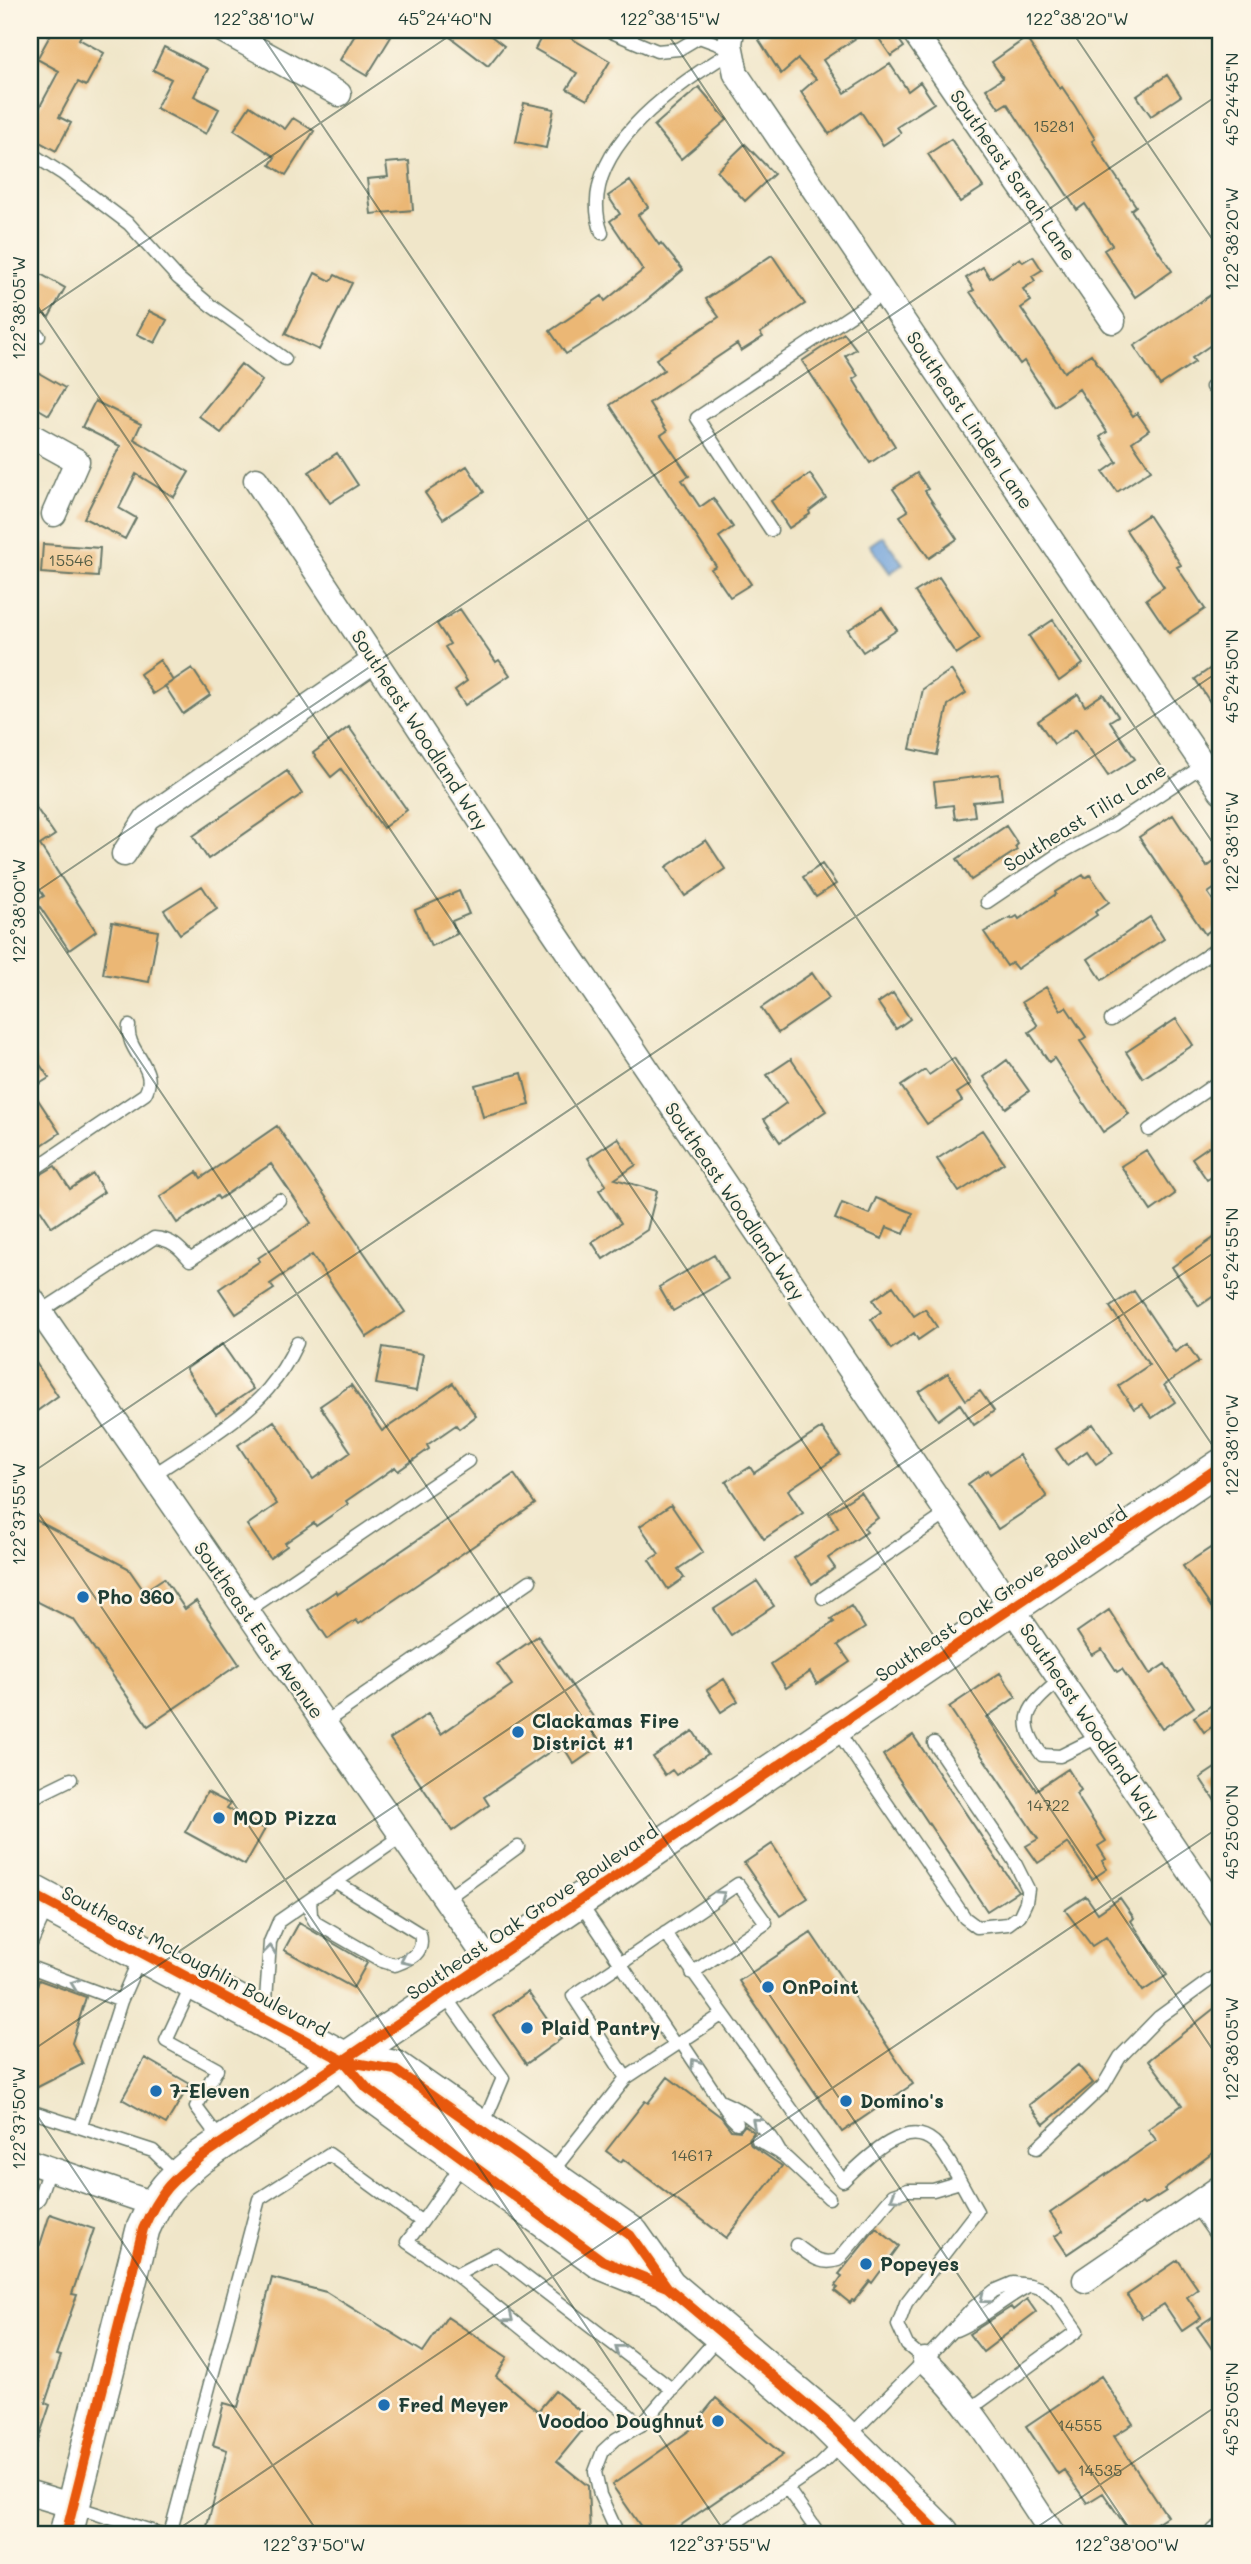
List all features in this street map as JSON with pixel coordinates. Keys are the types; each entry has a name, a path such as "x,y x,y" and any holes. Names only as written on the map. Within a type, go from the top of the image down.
{"main road":[{"name":"Southeast McLoughlin Boulevard","path":"40,1898 344,2061 395,2070 603,2261 667,2287"},
{"name":"Southeast McLoughlin Boulevard","path":"473,2144 548,2175 630,2235 667,2287 844,2438 940,2534"}],"street":[{"path":"222,30 339,94"},
{"name":"Southeast Sarah Lane","path":"913,30 1114,321"},
{"name":"Southeast Linden Lane","path":"731,43 736,74 1221,791"},
{"path":"30,435 76,461 54,514"},
{"name":"Southeast Woodland Way","path":"256,481 553,931 1221,1917"},
{"path":"124,854 147,818 375,660"},
{"name":"Southeast East Avenue","path":"35,1304 489,1962"},
{"name":"Southeast Oak Grove Boulevard","path":"70,2520 143,2229 153,2204 178,2175 1221,1466"},
{"path":"39,2166 153,2204"},
{"path":"1085,2280 1221,2187"},
{"path":"1200,2202 1221,2232"},
{"path":"925,2360 942,2376 969,2410 1053,2534"},
{"path":"30,2493 70,2520"}],"lane":[{"path":"607,30 657,51 679,49 699,37 731,43"},
{"path":"602,233 596,215 599,193 606,165 619,142 666,97 731,43"},
{"path":"30,153 63,174 129,224 178,278 210,305 285,359"},
{"path":"771,530 697,418 884,293"},
{"name":"Southeast Tilia Lane","path":"987,902 1057,855 1113,825 1204,765"},
{"path":"1111,1020 1221,946"},
{"path":"30,1172 145,1094 150,1080 144,1063 135,1050 128,1032 129,1026"},
{"path":"1149,1130 1221,1080"},
{"path":"35,1304 154,1238 168,1239 181,1248 190,1260 279,1200"},
{"path":"153,1475 247,1409 266,1392 284,1370 298,1343"},
{"path":"247,1611 468,1461"},
{"path":"822,1598 948,1513"},
{"path":"324,1723 530,1581"},
{"path":"1061,1679 1036,1700 1027,1716 1026,1728 1032,1742 1042,1755 1060,1756 1100,1736"},
{"path":"836,1728 965,1918 976,1927 1008,1924 1020,1915 1028,1889 1014,1861 934,1743"},
{"path":"30,1798 71,1779"},
{"path":"265,2018 270,1942 279,1921 402,1836"},
{"path":"446,1899 518,1847"},
{"path":"310,1900 311,1915 316,1923 382,1961 395,1965 410,1960 420,1952 423,1944 420,1934 336,1882"},
{"path":"626,2078 573,1996 738,1884 766,1923 692,1973"},
{"path":"30,1946 40,1898"},
{"path":"579,1902 620,1964 737,2123"},
{"path":"665,1933 843,2182 878,2148 904,2136 922,2136 934,2142 960,2182 977,2211 906,2303 898,2325 906,2345 925,2360"},
{"path":"81,2126 121,2001 143,1952"},
{"path":"30,1967 121,2001"},
{"path":"1037,2148 1103,2087 1119,2057 1159,2018 1221,1972"},
{"path":"195,1980 166,2040 217,2069 196,2108 223,2142"},
{"path":"443,1993 503,2078 473,2144 407,2242 456,2275 641,2426"},
{"path":"548,2175 626,2078 723,2014"},
{"path":"720,2101 746,2112 771,2135 782,2154"},
{"path":"30,2111 153,2151 178,2175"},
{"path":"758,2140 782,2154 828,2198"},
{"path":"170,2534 259,2199 328,2154 422,2222"},
{"path":"30,2208 39,2198 39,2166"},
{"path":"796,2245 827,2263 838,2260 893,2195 908,2190 933,2190 960,2182"},
{"path":"456,2275 496,2254 673,2390"},
{"path":"719,2534 819,2466 974,2307 994,2291 1013,2283 1042,2289 1056,2301 1077,2330 969,2410"},
{"path":"618,2534 600,2495 595,2472 603,2451 616,2439 641,2426 722,2333"},
{"path":"786,2488 810,2531"},
{"path":"70,2520 161,2534"}],"water":[{"path":"883,536 903,564 890,573 870,545"}],"building":[{"path":"53,30 84,30 79,39 104,53 86,86 78,82 59,117 71,123 56,151 30,137 30,125 59,71 37,59"},
{"path":"358,30 378,30 391,37 367,76 340,60"},
{"path":"441,30 483,30 504,46 488,66"},
{"path":"545,30 557,30 610,61 587,100 567,89 577,73 535,49"},
{"path":"774,30 868,30 823,60 845,93 890,64 908,91 920,82 934,103 897,127 901,133 883,145 861,112 829,134 801,92 816,79 798,59 781,74 759,40"},
{"path":"892,30 904,47 891,56 878,37"},
{"path":"1026,38 1060,89 1062,87 1075,106 1095,139 1092,141 1136,206 1131,210 1172,271 1135,297 1104,250 1112,245 1085,204 1077,210 1007,103 999,108 986,89 1003,78 992,62"},
{"path":"164,47 208,69 194,96 219,109 206,134 156,108 171,79 153,70"},
{"path":"1167,75 1181,96 1151,116 1137,96"},
{"path":"699,87 727,120 681,159 654,126"},
{"path":"524,103 554,109 546,148 516,142"},
{"path":"250,106 285,129 293,118 314,131 286,175 270,165 275,157 234,130"},
{"path":"951,139 983,187 960,202 928,154"},
{"path":"745,144 774,174 745,201 717,171"},
{"path":"409,161 413,210 371,214 367,179 388,177 386,163"},
{"path":"630,181 648,207 638,215 659,245 661,243 683,270 634,311 566,354 550,331 602,296 605,301 643,270 610,221 620,214 608,196"},
{"path":"772,255 805,304 760,333 763,337 741,351 737,344 649,403 667,431 661,435 689,476 682,480 700,507 713,498 733,527 719,537 751,584 730,597 711,569 716,566 610,405 664,370 656,359 719,317 706,299"},
{"path":"1033,256 1042,270 1032,276 1035,281 1023,289 1031,301 1021,308 1064,372 1091,354 1133,416 1137,413 1149,430 1132,442 1151,470 1117,492 1103,472 1117,462 1100,437 1107,432 1079,389 1054,406 1024,361 1020,364 970,292 974,290 966,278 983,267 990,278 1020,258 1023,262"},
{"path":"30,268 65,288 49,317 30,306"},
{"path":"315,273 331,281 335,275 352,283 319,350 285,334"},
{"path":"1221,288 1221,338 1192,358 1195,362 1160,385 1134,346"},
{"path":"149,311 167,320 155,343 137,334"},
{"path":"844,333 856,349 845,356 858,376 853,379 895,446 870,463 802,361"},
{"path":"241,364 262,381 221,433 199,416"},
{"path":"30,368 65,388 49,415 30,404"},
{"path":"95,401 141,424 134,439 189,472 174,497 136,474 119,508 136,518 125,539 84,518 120,446 82,427"},
{"path":"337,453 358,485 330,503 309,472"},
{"path":"467,466 484,492 443,519 425,493"},
{"path":"917,473 928,489 925,491 957,539 929,558 900,516 908,511 893,489"},
{"path":"810,474 826,498 809,511 810,514 789,528 771,501"},
{"path":"1148,515 1181,565 1177,567 1205,609 1169,633 1146,599 1164,587 1126,530"},
{"path":"43,544 100,548 98,577 41,573"},
{"path":"939,577 980,638 956,654 915,592"},
{"path":"882,608 897,630 863,652 848,630"},
{"path":"460,609 496,662 499,660 510,675 465,705 455,690 467,681 445,647 450,644 437,624"},
{"path":"1053,620 1083,664 1059,681 1029,636"},
{"path":"160,660 173,681 153,694 140,674"},
{"path":"1221,661 1221,695 1210,702 1195,679"},
{"path":"192,668 210,695 183,714 165,686"},
{"path":"951,670 966,693 948,705 937,755 910,749 923,689"},
{"path":"1078,694 1085,706 1103,694 1118,716 1110,721 1135,759 1108,776 1076,729 1054,744 1038,721"},
{"path":"349,727 407,810 383,828 341,769 331,777 313,753"},
{"path":"287,771 302,794 208,859 193,836"},
{"path":"999,774 1002,799 973,802 975,816 955,819 953,805 937,807 934,782"},
{"path":"30,799 55,835 40,845 96,931 69,950 36,901 44,896 30,875"},
{"path":"1173,815 1207,867 1214,862 1221,872 1221,884 1208,893 1221,912 1221,923 1205,934 1139,837"},
{"path":"1006,826 1018,844 1015,847 1017,850 971,880 957,859"},
{"path":"706,840 725,869 685,896 666,867"},
{"path":"822,864 836,884 816,897 803,877"},
{"path":"1083,875 1085,878 1090,875 1109,902 1095,912 1097,915 1017,969 1012,963 1007,966 984,932 1011,917 1012,919 1017,916 1019,919"},
{"path":"202,886 217,909 180,934 164,910"},
{"path":"459,891 469,914 452,921 457,934 431,946 415,910"},
{"path":"1150,917 1164,939 1102,980 1088,959"},
{"path":"112,922 158,931 149,982 103,974"},
{"path":"812,973 829,998 778,1033 761,1008"},
{"path":"1046,987 1061,1010 1066,1007 1086,1037 1080,1041 1129,1114 1103,1132 1054,1058 1049,1062 1029,1032 1038,1026 1022,1002"},
{"path":"893,993 910,1019 896,1029 878,1003"},
{"path":"1176,1019 1193,1045 1143,1078 1126,1052"},
{"path":"30,1050 49,1078 31,1089 60,1133 30,1153"},
{"path":"954,1058 971,1084 957,1093 962,1101 927,1124 901,1086 925,1070 929,1075"},
{"path":"791,1059 826,1111 780,1142 764,1119 786,1103 767,1075"},
{"path":"1007,1060 1029,1091 1006,1108 984,1077"},
{"path":"522,1073 530,1105 483,1117 475,1085"},
{"path":"277,1126 405,1312 367,1337 312,1255 270,1284 274,1289 236,1314 219,1289 260,1261 258,1258 311,1223 271,1164 177,1223 160,1197 197,1172 201,1178"},
{"path":"982,1130 1004,1163 959,1192 937,1159"},
{"path":"618,1138 636,1165 615,1179 657,1191 647,1230 603,1259 592,1242 621,1223 599,1190 606,1185 588,1158"},
{"path":"1221,1138 1221,1171 1207,1180 1192,1158"},
{"path":"1146,1150 1175,1194 1151,1211 1121,1166"},
{"path":"55,1166 70,1189 93,1174 104,1192 52,1227 30,1194 30,1181"},
{"path":"876,1198 913,1213 904,1234 887,1227 882,1239 835,1219 842,1203 869,1214"},
{"path":"1221,1233 1221,1291 1199,1306 1172,1267"},
{"path":"714,1255 728,1279 673,1311 659,1287"},
{"path":"893,1286 914,1316 925,1309 937,1327 918,1340 914,1333 891,1349 871,1319 881,1312 873,1300"},
{"path":"1134,1291 1175,1352 1187,1344 1199,1362 1164,1385 1175,1402 1152,1418 1142,1404 1134,1409 1118,1386 1149,1365 1110,1307"},
{"path":"222,1344 253,1389 216,1414 186,1369"},
{"path":"383,1347 423,1354 416,1391 376,1384"},
{"path":"30,1354 58,1396 30,1416"},
{"path":"948,1373 966,1400 980,1391 994,1411 974,1425 960,1404 938,1420 919,1392"},
{"path":"453,1383 476,1416 459,1429 456,1425 427,1445 429,1449 398,1471 395,1467 346,1501 348,1504 285,1543 287,1546 270,1558 247,1525 277,1504 238,1445 274,1421 313,1479 351,1452 320,1406 351,1385 382,1431"},
{"path":"1093,1424 1113,1453 1096,1464 1087,1451 1067,1465 1056,1449"},
{"path":"822,1428 840,1455 788,1490 803,1513 764,1539 726,1482 750,1467 754,1473"},
{"path":"1019,1455 1047,1497 998,1529 968,1484 988,1470 990,1474"},
{"path":"514,1474 535,1504 359,1624 356,1620 328,1639 308,1610 336,1591 338,1594"},
{"path":"861,1492 878,1518 864,1528 867,1532 828,1558 835,1568 812,1584 794,1558 838,1528 829,1513"},
{"path":"671,1505 703,1552 678,1569 684,1578 668,1589 649,1560 659,1554 640,1526"},
{"path":"30,1517 128,1568 144,1591 164,1578 185,1609 196,1601 239,1664 148,1726 74,1620 30,1598"},
{"path":"1215,1545 1221,1554 1221,1600 1211,1607 1183,1566"},
{"path":"757,1581 774,1606 731,1635 714,1609"},
{"path":"851,1606 865,1628 838,1645 850,1662 817,1684 810,1672 786,1688 771,1664 834,1622 831,1619"},
{"path":"1109,1610 1150,1674 1165,1664 1194,1707 1162,1729 1122,1669 1117,1672 1102,1649 1092,1655 1077,1632"},
{"name":"Clackamas Fire District #1","path":"538,1636 598,1724 591,1730 601,1745 574,1764 564,1748 558,1752 555,1748 484,1797 489,1805 452,1831 390,1739 428,1714 441,1734 512,1685 497,1664"},
{"path":"1000,1673 1016,1697 987,1717 1036,1790 1068,1769 1081,1790 1076,1794 1106,1841 1098,1846 1106,1859 1102,1861 1107,1869 1092,1879 1068,1843 1038,1863 1026,1846 1038,1839 949,1707"},
{"path":"724,1679 738,1701 721,1712 707,1690"},
{"path":"1215,1703 1221,1712 1221,1721 1204,1732 1194,1717"},
{"path":"693,1731 708,1754 676,1775 672,1770 665,1775 653,1757"},
{"path":"913,1735 1018,1891 987,1911 883,1755"},
{"path":"1221,1764 1221,1810 1200,1778"},
{"name":"MOD Pizza","path":"207,1792 230,1804 227,1808 265,1829 245,1865 185,1832"},
{"path":"772,1844 808,1898 780,1916 744,1863"},
{"path":"1086,1896 1098,1913 1120,1898 1134,1918 1131,1921 1167,1975 1143,1991 1106,1937 1092,1946 1065,1910"},
{"path":"299,1923 367,1963 353,1988 284,1950"},
{"path":"811,1933 913,2084 842,2132 739,1981"},
{"path":"39,1980 86,1997 72,2043 83,2064 30,2091 30,2010"},
{"name":"Plaid Pantry","path":"528,1992 561,2039 526,2064 493,2016"},
{"path":"1221,2003 1221,2147 1164,2189 1166,2191 1144,2205 1142,2203 1067,2254 1055,2236 1063,2231 1050,2213 1156,2140 1148,2129 1182,2105 1149,2060"},
{"name":"7-Eleven","path":"145,2058 190,2084 166,2124 122,2099"},
{"path":"1078,2065 1093,2083 1044,2124 1029,2105"},
{"path":"668,2077 721,2117 731,2130 740,2131 745,2125 754,2132 749,2139 751,2145 782,2166 726,2238 623,2159 621,2162 606,2151 645,2101 648,2103"},
{"path":"50,2214 94,2229 72,2294 77,2295 56,2355 61,2356 45,2403 50,2405 33,2455 30,2455 30,2241 40,2245"},
{"name":"Popeyes","path":"876,2228 899,2246 872,2283 870,2281 850,2303 835,2291 838,2288 835,2286 842,2276 839,2274"},
{"path":"1178,2260 1198,2289 1187,2297 1201,2318 1182,2331 1164,2304 1142,2318 1127,2295"},
{"name":"Fred Meyer","path":"272,2278 326,2292 423,2352 447,2317 507,2357 496,2376 538,2411 555,2391 591,2420 557,2461 588,2486 590,2534 205,2534 227,2450 213,2445 224,2403 238,2407"},
{"path":"1027,2299 1036,2312 983,2352 969,2334 1011,2307 1013,2310"},
{"path":"1221,2311 1221,2362 1197,2327"},
{"path":"1101,2376 1133,2424 1114,2436 1167,2516 1140,2534 1131,2534 1103,2493 1087,2503 1064,2470 1058,2474 1026,2426"},
{"path":"716,2398 783,2455 668,2534 646,2534 612,2485 690,2430"}],"cycle path":[{"path":"66,2534 143,2229 160,2196 182,2173 201,2157 1221,1466"},
{"path":"30,1893 344,2061 395,2070 630,2235 667,2287 825,2420 940,2534"},
{"path":"344,2061 367,2088 603,2261 667,2287"}],"place":[{"name":"Pho 360","path":"83,1597"},
{"name":"Clackamas Fire District #1","path":"518,1732"},
{"name":"MOD Pizza","path":"219,1818"},
{"name":"OnPoint","path":"768,1987"},
{"name":"Plaid Pantry","path":"527,2028"},
{"name":"7-Eleven","path":"156,2091"},
{"name":"Domino's","path":"846,2101"},
{"name":"Popeyes","path":"866,2264"},
{"name":"Fred Meyer","path":"384,2405"},
{"name":"Voodoo Doughnut","path":"718,2421"}]}
